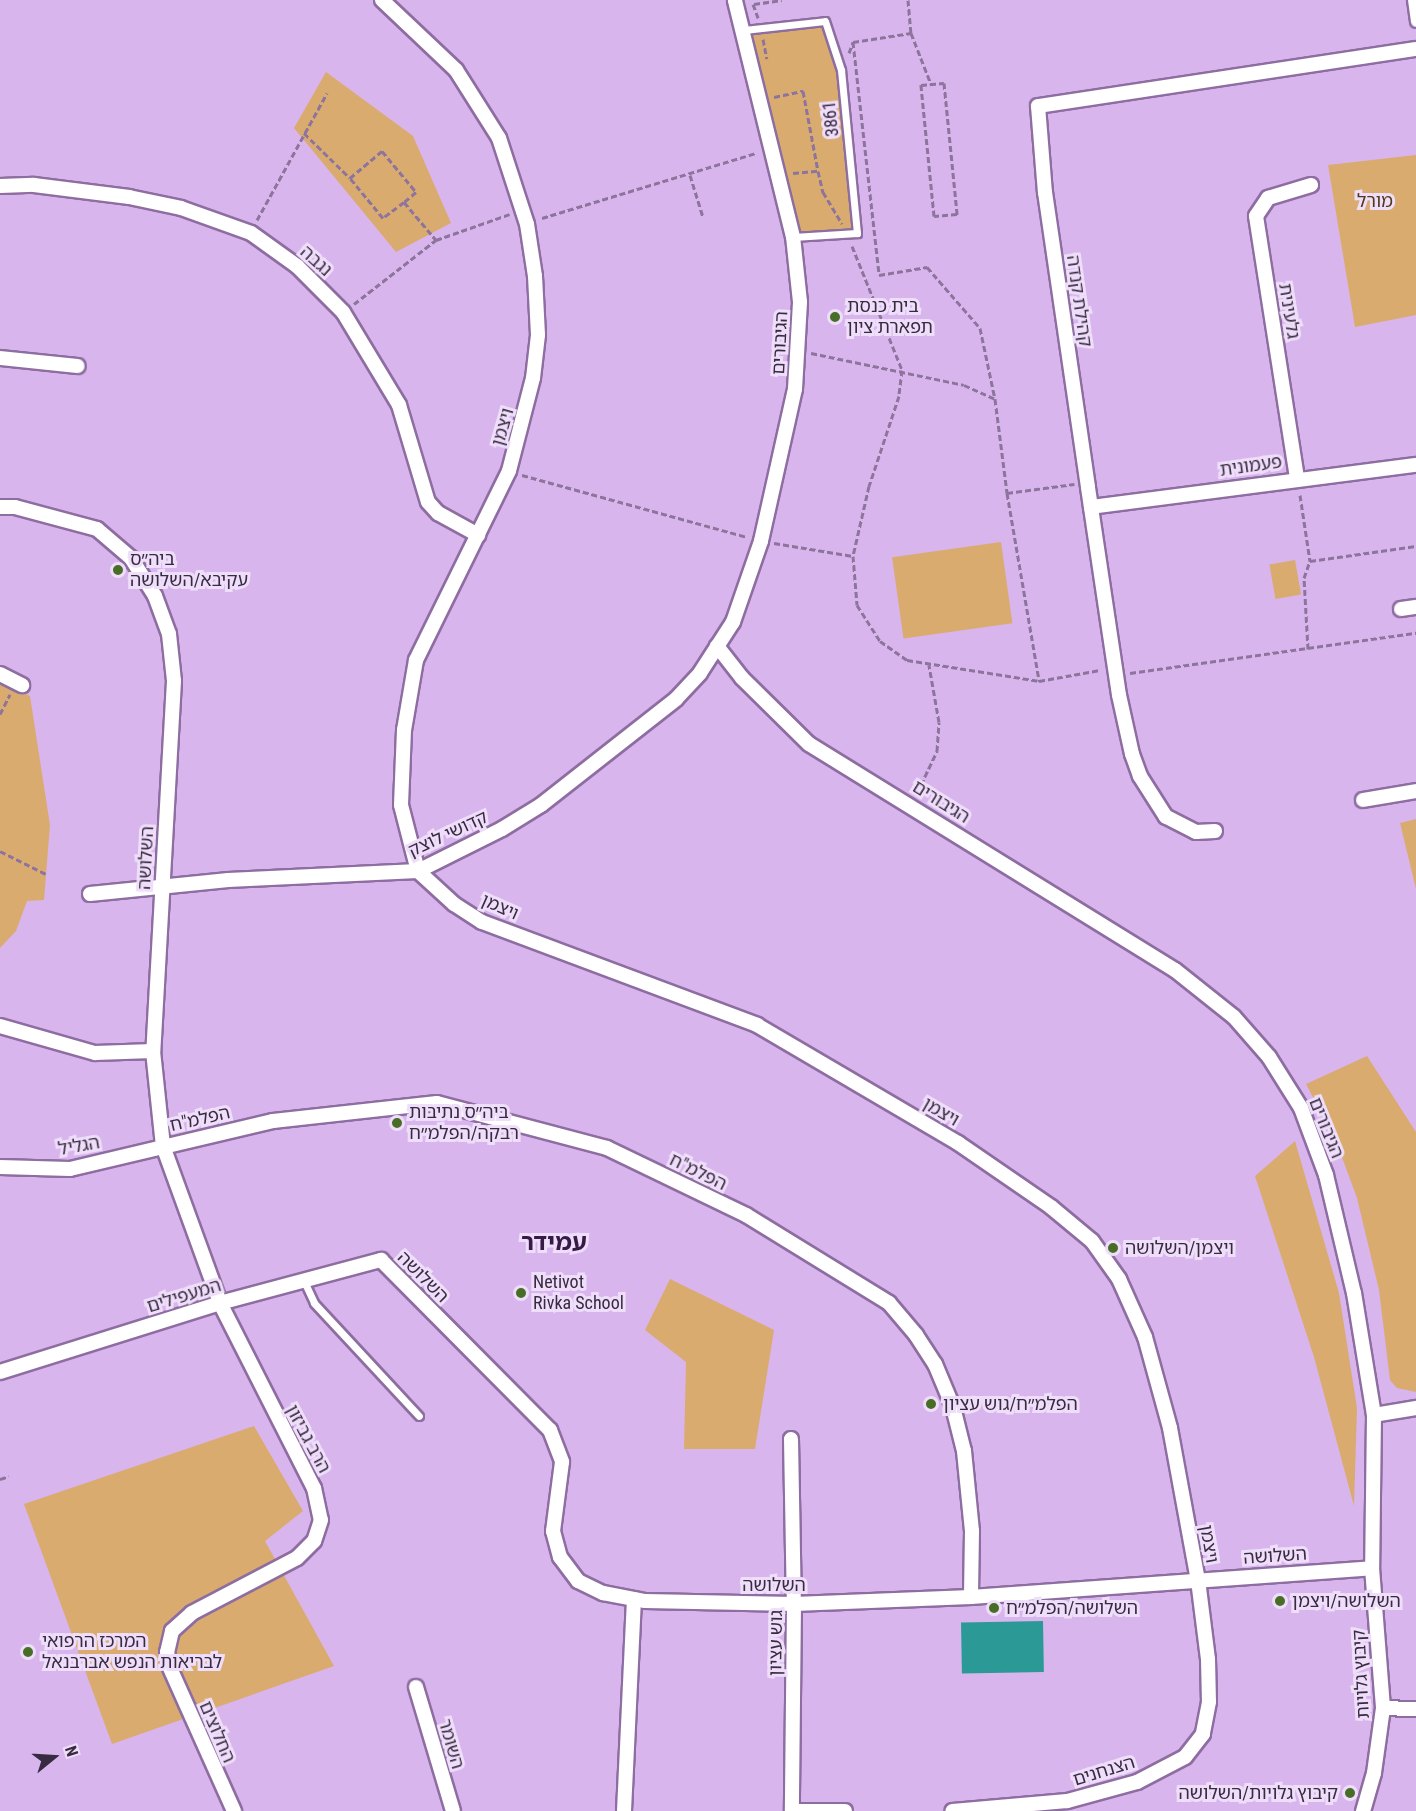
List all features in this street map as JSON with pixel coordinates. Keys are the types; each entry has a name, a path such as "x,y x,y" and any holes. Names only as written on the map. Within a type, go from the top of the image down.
{"street":[{"name":"ויצמן","path":"382,0 456,70 498,138 525,217 535,276 538,335 529,399 509,471 478,535 448,588 416,660 404,730 401,805 418,871 454,904 482,922 757,1025 958,1143 1051,1207 1092,1241 1119,1279 1145,1336 1170,1428 1198,1580"},
{"name":"הגיבורים","path":"735,0 793,237 800,302 795,389 761,541 733,622 717,646 742,678 809,744 911,804 1175,970 1234,1017 1269,1057 1301,1108 1326,1175 1354,1293 1374,1415 1372,1568"},
{"path":"1413,0 1416,22"},
{"name":"קהילת קנדה","path":"1215,831 1181,827 1166,817 1153,799 1132,754 1116,675 1087,482 1046,193 1038,106 1416,49"},
{"name":"נגבה","path":"0,186 34,185 129,197 181,208 251,233 297,266 343,312 399,405 428,502 446,518 478,535"},
{"name":"גלעינית","path":"1297,478 1256,216 1268,198 1311,185"},
{"path":"0,358 78,366"},
{"name":"פעמונית","path":"1091,507 1297,478 1416,465"},
{"name":"השלושה","path":"0,507 15,507 97,530 131,558 155,596 169,634 174,681 153,1051 164,1146 219,1303"},
{"path":"1401,609 1416,607"},
{"name":"קדושי לוצק","path":"90,894 162,889 228,880 418,871 502,829 550,798 676,699 717,646"},
{"path":"0,674 19,684"},
{"path":"1364,800 1416,791"},
{"path":"0,1026 95,1053 153,1051"},
{"name":"הפלמ\"ח","path":"164,1146 273,1121 437,1103 608,1148 746,1215 889,1303 935,1364 953,1407 964,1451 972,1531 971,1598"},
{"name":"הגליל","path":"0,1167 70,1169 164,1146"},
{"name":"השלושה","path":"381,1260 550,1430 562,1462 554,1531 566,1565 579,1581 603,1593 634,1599 794,1604 971,1598 1372,1568"},
{"name":"המעפילים","path":"0,1372 219,1303 381,1260"},
{"name":"הרב גביזון","path":"172,1631 192,1613 297,1558 314,1541 321,1520 314,1488 219,1303"},
{"path":"1374,1415 1416,1408"},
{"name":"גוש עציון","path":"791,1439 794,1604 792,1811"},
{"name":"קיבוץ גלויות","path":"1363,1811 1374,1773 1383,1708 1372,1568"},
{"name":"הצנחנים","path":"952,1811 1067,1801 1137,1782 1185,1757 1203,1734 1209,1702 1198,1580"},
{"path":"624,1811 634,1599"},
{"name":"החלוצים","path":"172,1631 167,1652 170,1668 234,1811"},
{"name":"השומר","path":"416,1688 453,1811"},
{"path":"1383,1708 1416,1709"},
{"path":"792,1811 844,1811"}],"lane":[{"name":"3861","path":"744,30 825,21 841,70 857,233 848,234"},
{"path":"793,237 848,234"},
{"path":"303,1280 314,1303 419,1416"}],"path":[{"path":"768,63 753,2 782,0"},
{"path":"908,0 911,33 931,84"},
{"path":"853,42 911,33"},
{"path":"841,70 853,42"},
{"path":"853,42 879,275 927,267 980,328 995,399 1007,494 1039,681"},
{"path":"944,83 957,214 934,216 921,85 931,84 944,83"},
{"path":"772,85 776,108"},
{"path":"774,97 803,91 823,192 848,234 902,370 898,396 869,486 853,556 857,605 865,622 893,653 929,665 990,670 1039,681 1097,669 1116,675 1416,633"},
{"path":"251,233 303,133 327,93"},
{"path":"303,133 350,178 383,218 416,192 382,151 350,178"},
{"path":"343,312 436,240 690,175 772,147"},
{"path":"789,173 818,171"},
{"path":"690,175 703,217"},
{"path":"404,202 436,240"},
{"path":"798,350 902,370 964,385 995,399"},
{"path":"509,471 761,541 853,556"},
{"path":"1297,478 1310,561 1304,578 1308,649"},
{"path":"1007,494 1087,482"},
{"path":"1310,561 1416,546"},
{"path":"911,804 938,751 939,722 929,665"},
{"path":"0,714 19,684"},
{"path":"0,852 46,874"},
{"path":"0,1479 9,1476"}],"green space":[{"path":"825,21 841,70 857,233 793,237 744,30"},
{"path":"326,72 413,136 451,223 396,252 294,128"},
{"name":"מורל","path":"1416,155 1416,315 1355,327 1328,165"},
{"path":"1001,542 1012,623 903,639 892,557"},
{"path":"1295,560 1301,594 1275,599 1269,565"},
{"path":"0,682 30,696 50,825 44,900 27,901 16,931 0,948"},
{"path":"1416,819 1416,889 1400,823"},
{"path":"1367,1056 1416,1132 1416,1392 1397,1388 1390,1380 1379,1290 1357,1198 1336,1141 1306,1084"},
{"path":"1295,1141 1339,1293 1357,1408 1354,1506 1314,1357 1255,1176"},
{"path":"670,1279 774,1330 755,1449 684,1449 686,1362 645,1330"},
{"path":"254,1426 303,1511 265,1541 334,1666 112,1744 24,1504"}],"shaded area":[{"path":"1043,1621 1044,1672 962,1673 961,1622"}],"place":[{"name":"בית כנסת תפארת ציון","path":"835,317"},
{"name":"ביה״ס עקיבא/השלושה","path":"118,570"},
{"name":"ביה״ס נתיבות רבקה/הפלמ״ח","path":"397,1123"},
{"name":"ויצמן/השלושה","path":"1113,1248"},
{"name":"Netivot Rivka School","path":"521,1293"},
{"name":"הפלמ״ח/גוש עציון","path":"931,1404"},
{"name":"השלושה/ויצמן","path":"1280,1601"},
{"name":"השלושה/הפלמ״ח","path":"994,1608"},
{"name":"המרכז הרפואי לבריאות הנפש אברבנאל","path":"28,1652"},
{"name":"קיבוץ גלויות/השלושה","path":"1350,1793"}],"district":[{"name":"עמידר","path":"554,1243"}]}
